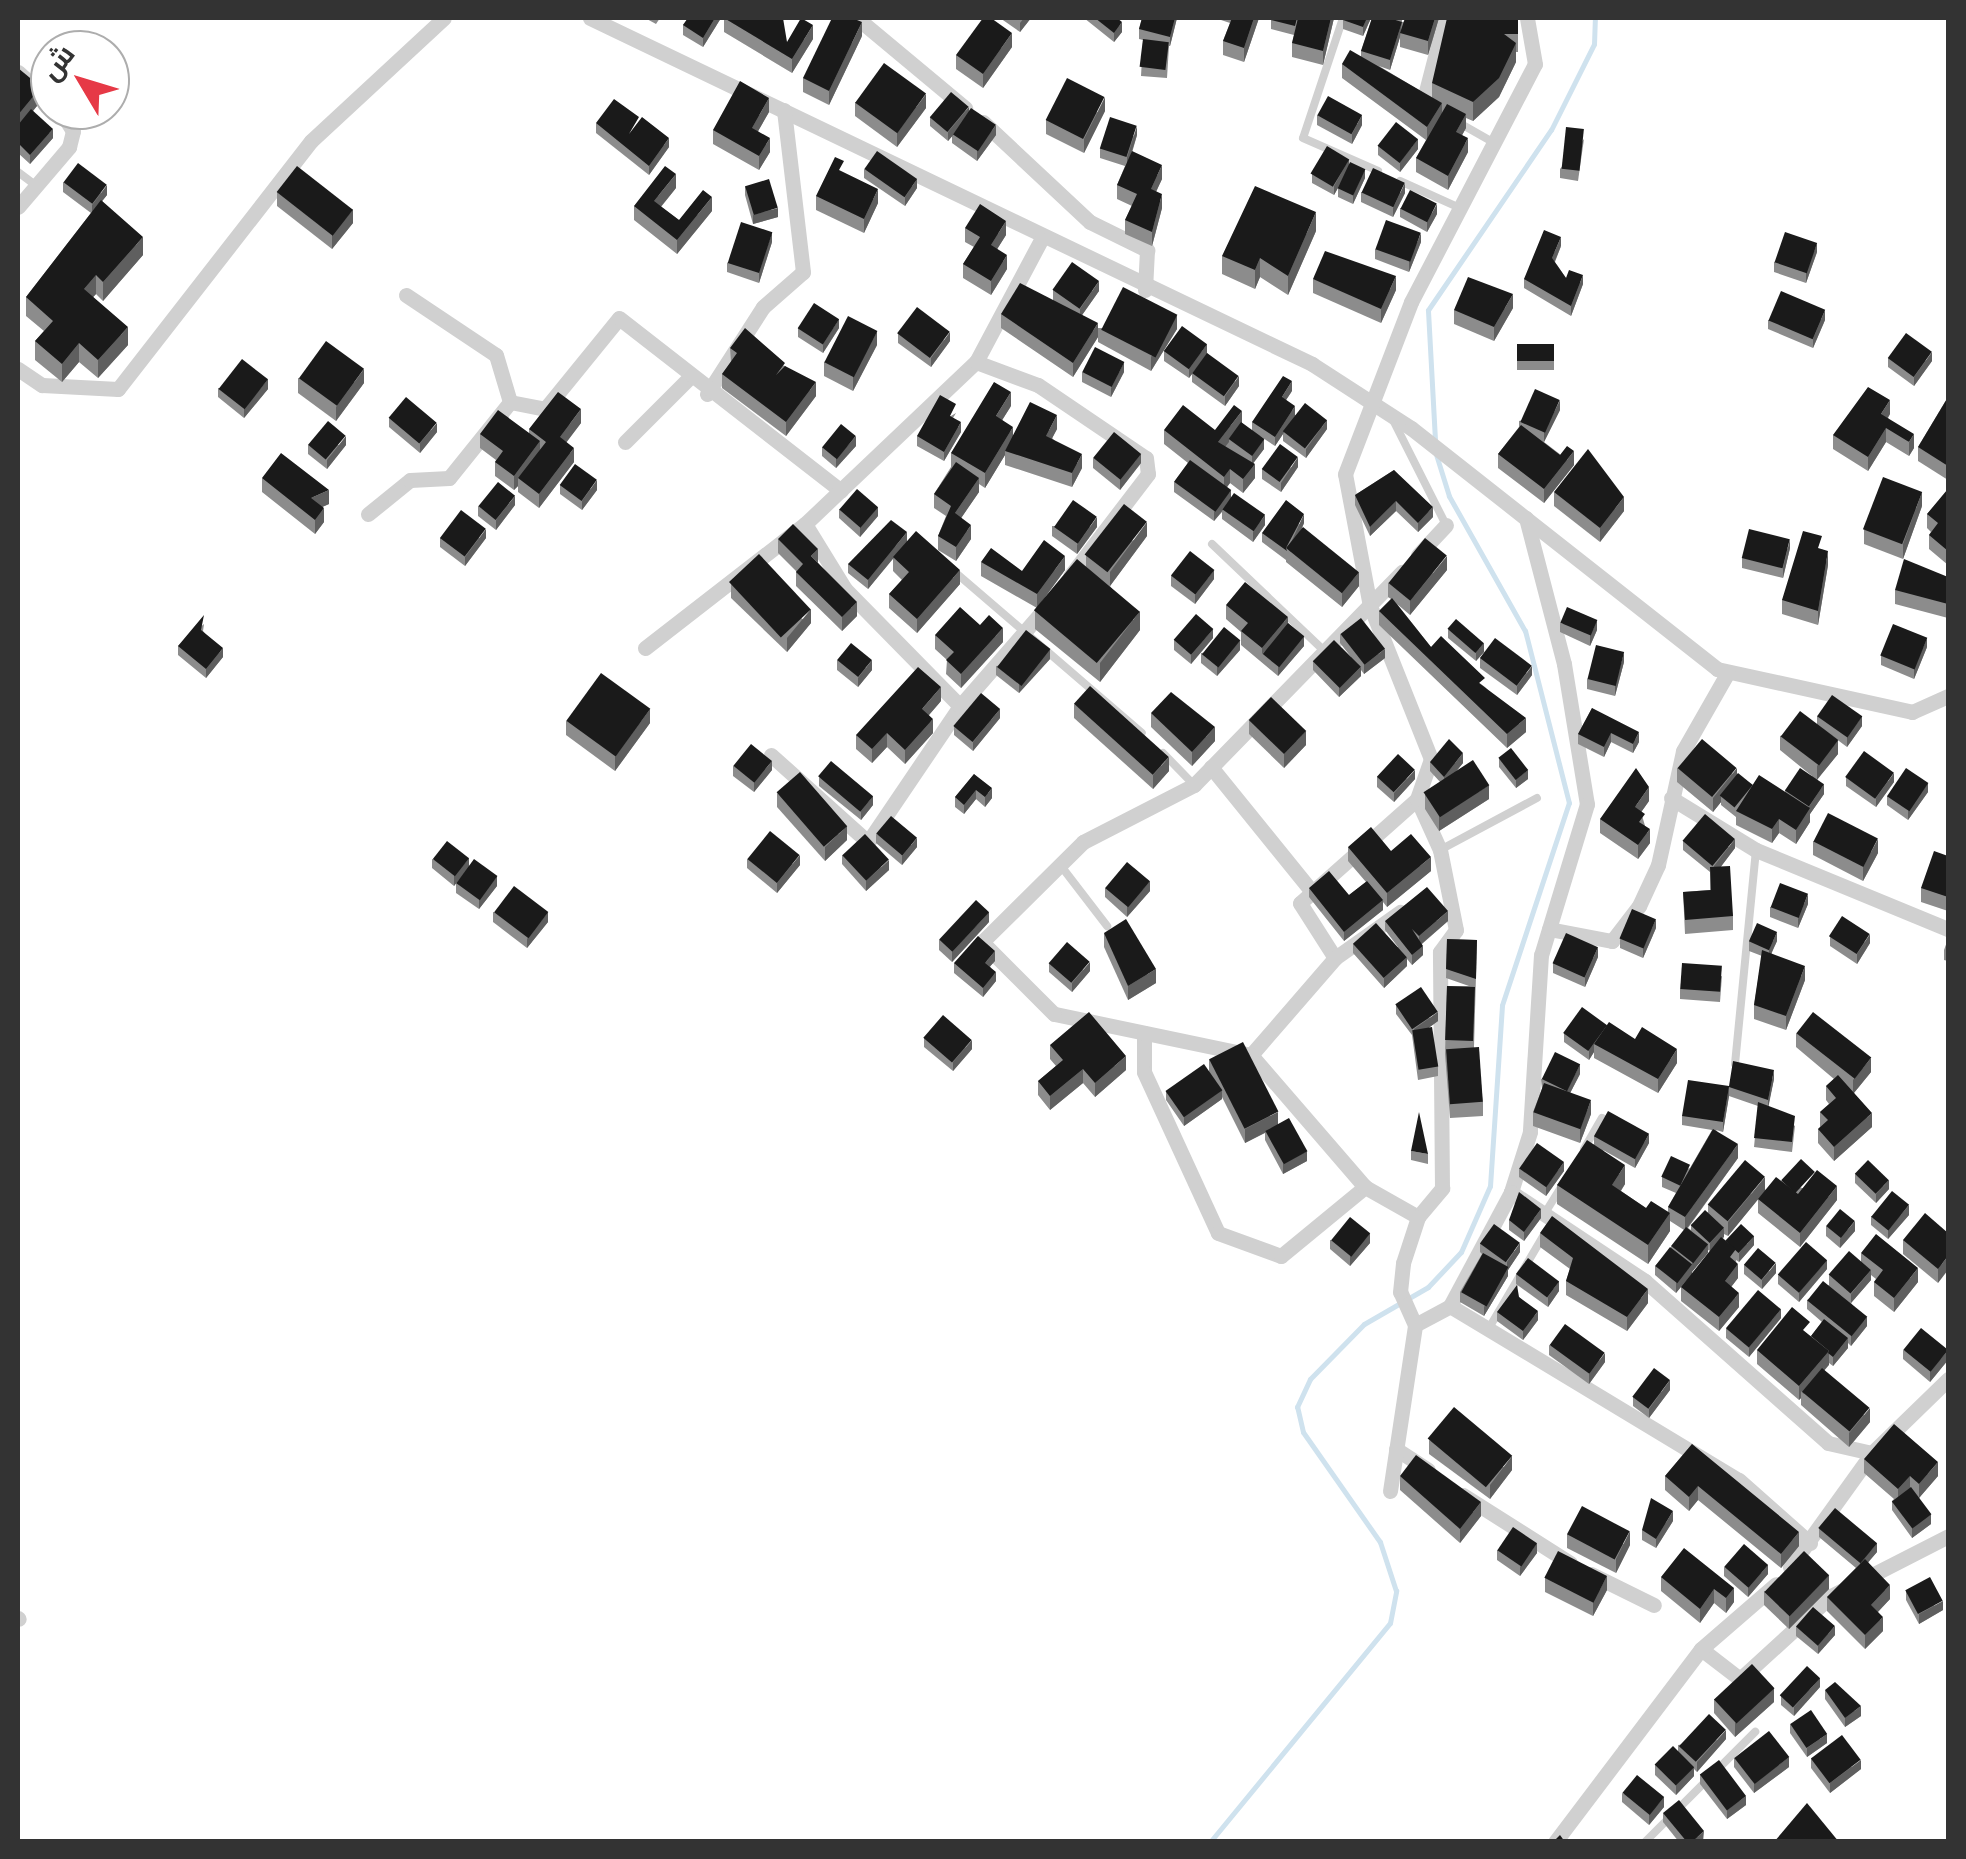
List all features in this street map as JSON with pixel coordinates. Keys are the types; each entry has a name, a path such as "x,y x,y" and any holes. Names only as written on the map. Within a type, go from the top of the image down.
{"street":[{"path":"18,369 42,384 118,389 311,140 444,18"},
{"path":"590,18 1145,290 1264,338 1368,398 1411,428 1728,672 1912,712 1948,696"},
{"path":"857,18 1036,164 1090,222 1147,250 1145,290"},
{"path":"1424,102 1445,18"},
{"path":"1335,958 1300,903 1309,888 1416,800 1431,760 1370,606 1344,474 1368,398 1535,64 1526,18"},
{"path":"707,394 763,307 803,272 784,110"},
{"path":"18,207 40,188 69,147 72,130"},
{"path":"645,648 804,524 976,362 1041,240"},
{"path":"406,295 496,355 510,402"},
{"path":"510,402 546,409 619,318 691,376 707,394 841,491"},
{"path":"771,755 868,842 960,706 1027,631 1148,474 1146,458 1038,385 976,362"},
{"path":"625,442 691,376"},
{"path":"368,514 410,480 449,478 510,402"},
{"path":"1412,1319 1450,1306 1511,1192 1530,1132 1530,1011 1548,929 1587,804 1564,664 1526,518"},
{"path":"804,524 844,589 960,706"},
{"path":"1418,1217 1365,1186 1251,1055 1054,1014 982,942 1058,864 1102,828 1194,784 1212,768 1320,647 1370,606 1446,525"},
{"path":"1548,929 1612,941 1658,865 1683,751 1728,672"},
{"path":"1212,768 1309,888"},
{"path":"1672,798 1756,850 1948,929"},
{"path":"1390,1491 1412,1319 1400,1292 1418,1217 1442,1188 1440,952 1456,930 1440,884 1440,850 1416,800"},
{"path":"1251,1055 1335,958 1440,884"},
{"path":"1144,1033 1144,1072 1218,1233 1282,1256 1365,1186"},
{"path":"1511,1192 1645,1281 1828,1442 1872,1454"},
{"path":"1450,1306 1486,1332 1738,1480 1810,1543"},
{"path":"1554,1842 1700,1650 1810,1543 1872,1454 1948,1380"},
{"path":"1396,1449 1561,1558 1654,1605"},
{"path":"1700,1650 1740,1680 1843,1588 1948,1536"}],"lane":[{"path":"1342,18 1336,49 1303,138 1462,208"},
{"path":"1336,49 1351,58"},
{"path":"1452,119 1496,144"},
{"path":"18,172 40,188"},
{"path":"1392,415 1446,525"},
{"path":"1212,544 1320,647"},
{"path":"951,569 1027,631 1194,784"},
{"path":"1440,850 1537,798"},
{"path":"1735,1064 1756,850"},
{"path":"1058,864 1107,926"},
{"path":"1486,1332 1602,1118"},
{"path":"1645,1842 1755,1732"}],"building":[{"path":"688,18 715,18 703,38 683,25"},
{"path":"724,18 783,18 787,42 801,18 813,25 792,59"},
{"path":"832,18 862,22 829,91 803,78"},
{"path":"983,18 991,18 1012,33 983,74 956,55"},
{"path":"1095,18 1117,18 1122,22 1114,33"},
{"path":"1142,18 1175,18 1170,37 1139,29"},
{"path":"1232,18 1254,18 1244,48 1223,41"},
{"path":"1271,18 1297,18 1295,26"},
{"path":"1298,18 1331,18 1323,51 1292,43"},
{"path":"1344,18 1367,18 1363,27"},
{"path":"1372,18 1402,22 1390,60 1361,51"},
{"path":"1405,18 1435,18 1428,41 1400,33"},
{"path":"1447,18 1518,18 1518,34 1504,34 1516,43 1499,78 1473,102 1432,83"},
{"path":"1143,39 1169,42 1165,70 1140,67"},
{"path":"1350,50 1442,103 1427,127 1342,64"},
{"path":"884,63 926,94 897,133 855,103"},
{"path":"18,68 30,78 30,100 18,115"},
{"path":"1067,78 1104,97 1083,139 1046,120"},
{"path":"740,81 769,98 752,128 770,138 759,156 713,130"},
{"path":"951,92 969,107 947,132 930,117"},
{"path":"1328,96 1362,115 1351,134 1317,115"},
{"path":"614,99 639,117 629,134 642,117 669,138 649,166 596,123"},
{"path":"1447,104 1466,114 1456,132 1468,138 1448,176 1416,158"},
{"path":"971,108 996,125 978,151 953,135"},
{"path":"30,110 30,130 52,130 30,155 18,143 18,125"},
{"path":"1110,117 1137,126 1126,157 1100,148"},
{"path":"1396,122 1418,139 1400,163 1378,146"},
{"path":"1566,127 1584,129 1580,171 1562,169"},
{"path":"1327,146 1349,159 1333,187 1311,173"},
{"path":"877,151 917,179 905,197 864,169"},
{"path":"1132,151 1162,165 1151,189 1162,194 1152,232 1125,220 1137,194 1117,185"},
{"path":"835,157 844,161 839,170 878,189 864,219 816,196"},
{"path":"1350,162 1365,169 1353,195 1338,188"},
{"path":"78,163 107,185 92,204 64,182"},
{"path":"297,166 353,210 333,236 277,192"},
{"path":"665,166 676,174 654,201 679,220 703,190 712,197 677,240 634,206"},
{"path":"1373,168 1405,183 1393,207 1362,192"},
{"path":"769,179 778,208 754,215 745,186"},
{"path":"1255,186 1316,212 1288,276 1260,258 1255,270 1222,256"},
{"path":"1410,190 1437,204 1427,222 1400,209"},
{"path":"101,200 143,237 103,282 96,275 84,289 128,327 98,360 79,343 62,364 35,341 53,321 26,297"},
{"path":"980,204 1006,221 991,245 1007,255 991,281 963,264 980,237 965,228"},
{"path":"1386,220 1421,233 1410,262 1375,249"},
{"path":"741,222 772,232 759,273 728,263"},
{"path":"1544,230 1561,237 1552,258 1566,278 1569,270 1583,275 1571,306 1524,279"},
{"path":"1785,232 1817,243 1807,273 1775,262"},
{"path":"1325,251 1396,276 1381,309 1313,279"},
{"path":"1072,262 1099,281 1080,309 1052,290"},
{"path":"1468,277 1513,294 1494,327 1454,310"},
{"path":"1020,283 1098,323 1073,363 1001,314"},
{"path":"1123,287 1177,315 1156,357 1101,330"},
{"path":"1781,291 1825,310 1813,339 1768,320"},
{"path":"814,303 839,319 823,344 798,328"},
{"path":"917,307 950,332 930,358 897,333"},
{"path":"848,316 877,331 854,377 824,362"},
{"path":"1182,326 1207,344 1189,369 1164,351"},
{"path":"745,328 785,363 776,375 785,366 816,382 786,422 722,374 737,353 730,348"},
{"path":"1906,333 1932,352 1914,377 1888,358"},
{"path":"326,341 364,369 337,406 299,378"},
{"path":"1517,344 1554,344 1554,361 1517,361"},
{"path":"1095,347 1124,362 1112,387 1082,372"},
{"path":"1207,353 1239,376 1224,396 1192,373"},
{"path":"242,359 268,379 245,409 219,389"},
{"path":"1283,376 1292,381 1282,397 1295,406 1275,437 1252,422"},
{"path":"994,382 1011,392 996,416 1013,427 985,473 951,453"},
{"path":"1868,387 1890,400 1881,414 1914,434 1909,442 1886,428 1868,457 1833,435"},
{"path":"1535,389 1560,400 1545,433 1520,422"},
{"path":"558,392 581,409 560,437 574,448 539,494 518,478 546,442 529,429"},
{"path":"940,395 956,404 950,416 961,422 944,452 917,436"},
{"path":"406,397 437,423 419,443 389,418"},
{"path":"1948,397 1948,466 1918,447"},
{"path":"1030,402 1057,415 1046,436 1082,454 1072,473 1005,451"},
{"path":"1305,403 1327,420 1305,449 1283,431"},
{"path":"1183,405 1215,430 1234,405 1242,411 1218,442 1255,464 1243,479 1230,469 1224,477 1164,430"},
{"path":"498,410 540,441 514,476 495,462 503,451 480,434"},
{"path":"328,421 346,436 326,460 308,445"},
{"path":"1241,422 1264,439 1252,456 1229,439"},
{"path":"841,424 856,436 837,459 822,447"},
{"path":"1521,425 1560,455 1567,446 1574,451 1544,489 1498,454"},
{"path":"1114,432 1141,454 1120,480 1093,458"},
{"path":"1280,444 1298,457 1280,482 1262,469"},
{"path":"1588,449 1624,497 1600,528 1554,492"},
{"path":"281,453 329,490 311,498 324,508 315,520 262,478"},
{"path":"1190,460 1231,490 1215,512 1174,482"},
{"path":"956,462 979,478 955,513 971,525 956,547 938,536 951,506 934,494"},
{"path":"575,464 597,480 582,501 560,485"},
{"path":"1394,470 1433,507 1418,523 1396,501 1370,527 1355,495"},
{"path":"1883,477 1922,492 1902,544 1863,529"},
{"path":"498,482 515,496 496,520 478,506"},
{"path":"857,489 878,507 860,528 839,509"},
{"path":"1947,490 1948,551 1929,535 1938,523 1927,514"},
{"path":"1234,493 1265,515 1254,531 1223,509"},
{"path":"1073,500 1097,517 1078,544 1054,527"},
{"path":"1286,500 1304,514 1287,551 1262,533"},
{"path":"1124,504 1147,522 1107,572 1085,554"},
{"path":"461,510 486,529 465,557 440,538"},
{"path":"891,520 907,532 868,580 848,564"},
{"path":"793,524 818,549 811,556 857,602 842,617 796,572 803,564 778,539"},
{"path":"1303,527 1359,572 1342,593 1286,548"},
{"path":"1749,529 1790,539 1782,568 1742,558"},
{"path":"916,531 960,570 917,619 889,594 909,572 893,557"},
{"path":"1803,531 1822,536 1818,548 1828,551 1818,611 1782,600"},
{"path":"1425,538 1447,556 1410,601 1388,583"},
{"path":"1044,540 1065,556 1037,594 981,562 991,548 1022,571"},
{"path":"1190,551 1214,570 1195,595 1171,575"},
{"path":"759,554 811,610 781,638 729,582"},
{"path":"1077,559 1140,612 1097,663 1034,610"},
{"path":"1904,559 1948,577 1948,604 1895,590"},
{"path":"1245,582 1288,617 1262,648 1241,631 1248,623 1226,605"},
{"path":"1392,598 1431,647 1441,636 1485,678 1479,683 1526,718 1507,734 1379,611"},
{"path":"960,607 980,625 989,615 1003,628 961,674 946,660 954,652 935,635"},
{"path":"1567,607 1597,620 1591,636 1560,623"},
{"path":"1196,614 1213,629 1191,655 1174,640"},
{"path":"204,615 201,630 223,648 206,669 178,646"},
{"path":"1361,618 1385,649 1365,665 1341,634"},
{"path":"1456,619 1484,643 1475,653 1447,629"},
{"path":"1288,623 1304,636 1279,667 1263,654"},
{"path":"1893,624 1927,638 1915,669 1880,656"},
{"path":"1224,627 1240,640 1218,667 1202,654"},
{"path":"1026,630 1050,649 1021,686 997,667"},
{"path":"1495,638 1532,666 1517,686 1480,658"},
{"path":"1334,640 1361,667 1340,688 1313,661"},
{"path":"851,643 872,660 858,677 837,660"},
{"path":"1596,645 1624,652 1616,686 1588,679"},
{"path":"918,667 941,687 922,709 933,719 905,750 887,733 872,749 856,735"},
{"path":"601,673 650,709 616,757 566,721"},
{"path":"1090,686 1169,757 1153,775 1074,704"},
{"path":"1171,692 1215,727 1192,752 1151,713"},
{"path":"981,693 1000,709 973,742 953,726"},
{"path":"1832,695 1862,716 1847,738 1817,716"},
{"path":"1271,697 1306,731 1284,754 1249,720"},
{"path":"1592,708 1639,732 1633,744 1611,733 1604,747 1578,734"},
{"path":"1800,711 1838,740 1819,765 1781,737"},
{"path":"1449,739 1463,753 1444,777 1430,762"},
{"path":"1702,739 1736,768 1712,797 1678,768"},
{"path":"751,744 772,761 754,783 733,766"},
{"path":"1511,748 1528,770 1516,780 1498,758"},
{"path":"1864,751 1894,773 1875,799 1845,777"},
{"path":"1398,754 1415,770 1394,792 1377,777"},
{"path":"1473,760 1489,785 1440,817 1424,792"},
{"path":"831,761 873,796 860,812 818,776"},
{"path":"1636,768 1649,787 1635,807 1645,814 1639,822 1650,829 1638,845 1600,819"},
{"path":"1800,768 1824,784 1809,807 1785,790"},
{"path":"1906,768 1928,783 1909,811 1887,796"},
{"path":"800,772 847,826 824,847 777,792"},
{"path":"1738,773 1753,785 1735,807 1720,796"},
{"path":"974,774 992,788 985,797 976,790 964,805 955,797"},
{"path":"1759,775 1810,808 1796,830 1779,819 1772,829 1736,811"},
{"path":"1828,813 1878,838 1863,867 1813,842"},
{"path":"1705,814 1735,839 1712,866 1683,841"},
{"path":"891,816 917,838 902,855 876,834"},
{"path":"1371,827 1391,851 1411,834 1431,857 1387,893 1348,847"},
{"path":"770,831 800,855 777,883 747,859"},
{"path":"865,834 889,860 866,881 842,855"},
{"path":"447,841 469,858 455,876 433,859"},
{"path":"1934,851 1948,856 1948,897 1921,888"},
{"path":"474,859 497,876 480,900 456,883"},
{"path":"1127,862 1150,881 1128,907 1105,888"},
{"path":"1730,866 1733,916 1685,920 1683,892 1711,890 1710,867"},
{"path":"1329,871 1349,895 1367,881 1383,900 1344,932 1309,888"},
{"path":"1780,883 1808,894 1799,918 1771,907"},
{"path":"514,886 548,912 528,938 494,912"},
{"path":"1427,887 1448,911 1419,936 1412,929 1423,946 1412,955 1385,921"},
{"path":"976,900 989,912 952,952 939,939"},
{"path":"1632,909 1656,919 1643,949 1619,938"},
{"path":"1842,916 1870,934 1857,954 1829,936"},
{"path":"1126,919 1156,969 1128,986 1104,933"},
{"path":"1376,923 1407,957 1384,978 1353,944"},
{"path":"1757,923 1777,932 1769,950 1749,941"},
{"path":"1566,933 1598,947 1585,977 1553,963"},
{"path":"978,936 995,951 985,963 996,972 983,988 954,963"},
{"path":"1447,939 1477,940 1476,979 1446,969"},
{"path":"1067,942 1090,962 1071,983 1049,963"},
{"path":"1762,950 1805,966 1786,1016 1754,1005"},
{"path":"1682,963 1722,966 1720,992 1680,989"},
{"path":"1447,986 1475,987 1473,1041 1445,1040"},
{"path":"1421,987 1438,1012 1412,1029 1395,1004"},
{"path":"1582,1007 1607,1025 1588,1051 1563,1033"},
{"path":"1089,1012 1126,1056 1095,1083 1083,1069 1050,1096 1038,1081 1063,1060 1050,1045"},
{"path":"1813,1012 1871,1058 1855,1079 1796,1033"},
{"path":"943,1015 972,1040 952,1063 923,1038"},
{"path":"1609,1022 1635,1039 1642,1027 1677,1049 1658,1079 1594,1044"},
{"path":"1432,1027 1438,1067 1419,1070 1412,1030"},
{"path":"1243,1042 1278,1111 1245,1129 1209,1059"},
{"path":"1479,1047 1483,1102 1450,1104 1446,1049"},
{"path":"1555,1052 1580,1064 1567,1091 1542,1079"},
{"path":"1733,1061 1774,1070 1768,1100 1729,1087 1723,1122 1682,1116 1688,1080 1729,1086"},
{"path":"1204,1064 1222,1090 1184,1117 1165,1091"},
{"path":"1838,1075 1872,1113 1834,1147 1818,1129 1828,1120 1820,1112 1836,1098 1826,1086"},
{"path":"1544,1083 1591,1100 1580,1129 1533,1112"},
{"path":"1758,1102 1795,1116 1792,1142 1754,1138"},
{"path":"1608,1111 1649,1134 1635,1159 1594,1136"},
{"path":"1419,1112 1428,1154 1411,1151"},
{"path":"1289,1118 1307,1151 1284,1164 1265,1131"},
{"path":"1713,1129 1738,1144 1685,1217 1668,1207"},
{"path":"1587,1140 1625,1165 1612,1185 1646,1208 1651,1201 1670,1213 1648,1245 1557,1185"},
{"path":"1537,1143 1564,1162 1546,1187 1519,1168"},
{"path":"1671,1156 1690,1165 1680,1186 1661,1177"},
{"path":"1801,1159 1815,1172 1795,1193 1781,1180"},
{"path":"1745,1160 1765,1177 1728,1221 1708,1204"},
{"path":"1868,1160 1889,1180 1876,1194 1855,1174"},
{"path":"1817,1170 1837,1186 1800,1233 1758,1199 1776,1177 1798,1194"},
{"path":"1892,1191 1909,1205 1888,1230 1871,1217"},
{"path":"1519,1192 1541,1209 1524,1232 1509,1220"},
{"path":"1840,1209 1855,1221 1841,1238 1826,1226"},
{"path":"1705,1210 1724,1228 1710,1243 1691,1225"},
{"path":"1925,1213 1948,1233 1948,1256 1938,1269 1903,1240"},
{"path":"1552,1216 1648,1289 1627,1317 1566,1281 1573,1258 1540,1233"},
{"path":"1350,1217 1370,1233 1351,1257 1331,1240"},
{"path":"1494,1224 1520,1243 1506,1262 1480,1243"},
{"path":"1741,1224 1754,1236 1738,1253 1725,1241"},
{"path":"1686,1227 1708,1244 1693,1263 1671,1246"},
{"path":"1876,1234 1918,1268 1894,1298 1874,1282 1883,1270 1861,1253"},
{"path":"1721,1237 1736,1249 1730,1257 1738,1264 1725,1281 1739,1293 1719,1317 1681,1287"},
{"path":"1806,1242 1827,1260 1799,1293 1778,1274"},
{"path":"1670,1247 1692,1264 1677,1283 1655,1266"},
{"path":"1758,1248 1776,1263 1761,1280 1744,1265"},
{"path":"1849,1251 1871,1270 1851,1293 1829,1274"},
{"path":"1483,1253 1508,1267 1487,1306 1461,1292"},
{"path":"1528,1258 1559,1281 1547,1297 1516,1274"},
{"path":"1823,1281 1867,1317 1852,1336 1807,1300"},
{"path":"1517,1285 1519,1297 1538,1311 1523,1331 1497,1312"},
{"path":"1758,1290 1781,1309 1749,1348 1726,1328"},
{"path":"1792,1307 1810,1322 1803,1330 1829,1351 1799,1386 1757,1350"},
{"path":"1824,1319 1848,1338 1833,1357 1811,1336"},
{"path":"1565,1324 1605,1353 1589,1374 1550,1345"},
{"path":"1921,1328 1948,1350 1931,1372 1903,1350"},
{"path":"1654,1368 1670,1380 1648,1409 1632,1397"},
{"path":"1822,1368 1869,1408 1850,1432 1802,1392"},
{"path":"1454,1407 1512,1456 1486,1487 1428,1438"},
{"path":"1894,1424 1938,1462 1919,1484 1910,1476 1898,1489 1864,1459"},
{"path":"1692,1444 1799,1532 1781,1554 1698,1486 1689,1497 1665,1476"},
{"path":"1416,1455 1481,1502 1460,1529 1400,1476"},
{"path":"1911,1487 1931,1514 1912,1529 1892,1501"},
{"path":"1651,1498 1673,1511 1656,1539 1642,1530"},
{"path":"1582,1506 1630,1531 1615,1560 1567,1534"},
{"path":"1835,1508 1877,1543 1860,1563 1818,1528"},
{"path":"1513,1527 1537,1543 1521,1566 1497,1550"},
{"path":"1744,1544 1768,1565 1748,1588 1724,1567"},
{"path":"1684,1548 1734,1588 1726,1598 1714,1589 1700,1609 1661,1577"},
{"path":"1558,1551 1607,1576 1593,1603 1544,1578"},
{"path":"1804,1551 1829,1575 1790,1616 1764,1592"},
{"path":"1865,1559 1890,1585 1871,1605 1883,1617 1865,1635 1827,1597"},
{"path":"1930,1577 1943,1601 1918,1614 1905,1590"},
{"path":"1813,1607 1835,1626 1818,1646 1796,1627"},
{"path":"1752,1664 1775,1688 1736,1724 1714,1699"},
{"path":"1807,1666 1820,1678 1793,1708 1780,1695"},
{"path":"1835,1682 1861,1706 1845,1718 1825,1690"},
{"path":"1811,1710 1827,1734 1806,1748 1790,1724"},
{"path":"1709,1714 1726,1730 1696,1762 1679,1746"},
{"path":"1769,1731 1789,1757 1755,1784 1734,1758"},
{"path":"1842,1735 1861,1760 1830,1783 1811,1758"},
{"path":"1673,1746 1694,1767 1676,1786 1655,1764"},
{"path":"1719,1760 1746,1796 1727,1810 1700,1774"},
{"path":"1637,1775 1664,1797 1650,1815 1623,1793"},
{"path":"1679,1800 1704,1831 1692,1842 1687,1842 1663,1813"},
{"path":"1807,1803 1839,1842 1774,1842"}],"waterway":[{"path":"1435,440 1428,310 1551,130 1594,44 1595,18"},
{"path":"1210,1842 1390,1623 1396,1591 1380,1542 1303,1432 1297,1407 1310,1379 1364,1324 1428,1287 1461,1252 1490,1186 1502,1005 1569,803 1525,631 1449,496 1435,451"}]}
